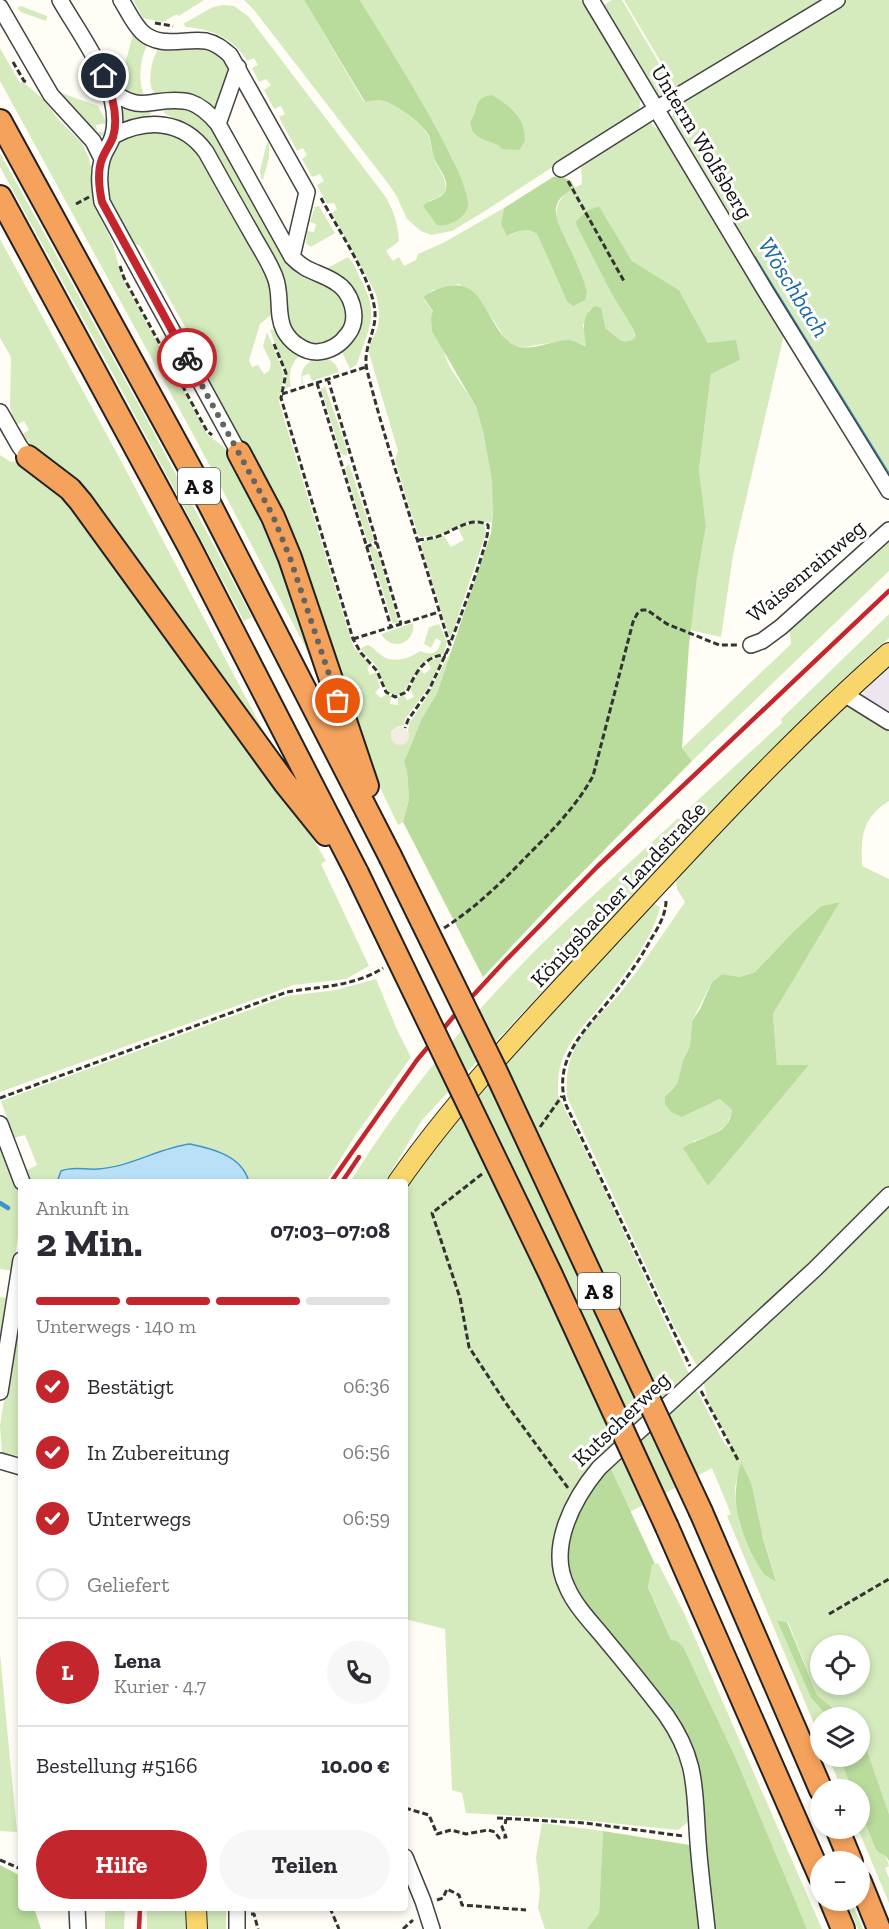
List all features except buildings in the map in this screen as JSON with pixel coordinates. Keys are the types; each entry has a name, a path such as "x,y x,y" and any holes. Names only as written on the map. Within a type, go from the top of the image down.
{"highway":[{"name":"A 8","path":"0,121 204,495 390,856 501,1082 701,1512 816,1779"},
{"name":"A 8","path":"0,197 183,536 357,873 546,1265 667,1527 810,1853"},
{"path":"239,453 273,516 290,558 390,856"},
{"path":"28,457 69,489 81,502 285,783 357,873"},
{"path":"870,1907 879,1929"},
{"path":"836,1911 843,1929"}],"main road":[{"name":"Königsbacher Landstraße","path":"400,1179 442,1123 478,1081 660,882 844,694 889,653"},
{"path":"196,1911 197,1929"}],"street":[{"path":"60,0 111,91 115,121 113,135 102,159 99,187 102,202 239,453"},
{"path":"121,0 143,33 156,40 208,41 231,55 308,192 292,257"},
{"name":"Unterm Wolfsberg","path":"591,0 889,491"},
{"path":"561,169 837,0"},
{"path":"0,8 51,95 93,141 102,159"},
{"path":"218,124 238,67"},
{"path":"111,91 141,104 175,99 189,100 209,113 218,124 292,257 308,271 336,283 351,299 353,311 351,329 340,343 328,349 310,351 290,340 281,321 278,286 274,274 201,145 183,131 161,124 135,126 113,135"},
{"path":"0,412 28,457"},
{"name":"Waisenrainweg","path":"751,645 762,641 781,627 889,530"},
{"path":"844,694 889,722"},
{"path":"0,1124 21,1179"},
{"name":"Kutscherweg","path":"707,1929 694,1779 683,1742 666,1715 566,1587 561,1562 562,1544 577,1499 599,1468 815,1269 889,1195"},
{"path":"0,1392 18,1279"},
{"path":"0,1461 18,1466"},
{"path":"408,1865 432,1929"},
{"path":"77,1911 78,1929"},
{"path":"237,1911 237,1929"}],"path":[{"path":"561,169 625,283"},
{"path":"76,204 93,195"},
{"path":"270,335 286,373 281,398 353,639 361,653 377,671 386,692 395,697 407,692 418,670 428,660 446,655"},
{"path":"282,394 366,367"},
{"path":"327,379 401,624"},
{"path":"317,383 391,627"},
{"path":"341,462 351,459"},
{"path":"417,540 438,536 466,524 484,523 488,525 489,530 483,549 450,645"},
{"path":"366,547 377,542"},
{"path":"353,639 439,612"},
{"path":"660,882 666,904 656,931 615,994 575,1041 563,1073 563,1095 666,1318 738,1460"},
{"path":"537,1130 563,1095"},
{"path":"487,1171 432,1213 460,1298 469,1347 505,1402 577,1499"},
{"path":"829,1614 889,1579"},
{"path":"408,1809 429,1815 436,1834 451,1830 466,1834 488,1830 495,1832 499,1838 506,1838 502,1827 506,1819"},
{"path":"497,1818 585,1823 698,1838"},
{"path":"0,1860 18,1868"},
{"path":"424,1905 443,1899 447,1889 459,1895 462,1905 526,1910"},
{"path":"331,1911 339,1929"}],"shaded area":[{"path":"889,666 889,716 867,702 862,693"},
{"path":"396,727 404,727 409,732 407,743 396,745 391,740 391,732"}],"green space":[{"path":"133,0 204,0 179,16 177,14 163,22 143,18"},
{"path":"244,0 304,0 364,102 388,103 421,126 428,135 434,158 445,183 443,193 428,201 468,204 465,189 451,156 360,0 581,0 641,96 639,111 452,231 431,235 421,231 407,219 390,186"},
{"path":"304,0 360,0 422,103 455,164 465,188 468,204 467,209 457,220 447,225 437,225 423,206 441,196 446,187 428,134 414,120 394,106 381,101 365,102"},
{"path":"612,0 622,0 674,89 659,98 604,5"},
{"path":"624,0 889,0 889,485 667,121 685,103"},
{"path":"21,6 47,16 46,21 21,12 18,7"},
{"path":"234,6 248,16 385,196 395,218 399,241 386,251 393,261 399,257 404,266 416,260 418,254 443,243 504,208 501,224 508,236 526,230 537,234 567,301 587,292 569,245 557,223 558,204 566,192 582,184 581,161 648,121 663,134 784,335 733,555 721,637 690,630 706,526 699,470 711,374 740,360 708,343 679,290 632,261 599,206 586,211 576,221 634,332 634,339 622,341 619,339 606,329 603,316 590,309 583,325 587,346 569,340 524,347 515,346 506,340 481,301 459,284 433,290 423,297 435,318 447,361 474,404 484,430 492,478 493,509 492,522 470,522 438,535 421,537 418,535 395,460 398,451 369,353 379,320 376,294 332,213 337,209 334,203 327,204 317,185 324,181 320,174 312,177 302,159 307,155 303,148 297,151 279,117 285,114 281,106 274,109 264,90 271,85 266,79 259,82 252,68 258,65 254,58 247,61 236,46 221,36 186,27 183,24 213,7"},
{"path":"133,34 147,45 140,72 145,98 132,96 119,87"},
{"path":"0,48 20,83 23,82 44,100 59,120 82,143 89,158 93,202 113,244 122,278 207,434 225,448 267,516 319,673 194,436 0,81"},
{"path":"190,48 216,55 228,70 218,111 193,95 175,93 160,95 153,90 150,79 158,49 171,51"},
{"path":"61,93 98,106 107,123 96,125 97,132 104,132 104,136 97,135 68,105"},
{"path":"492,95 511,108 523,125 525,141 519,150 503,149 473,132 470,122 479,101"},
{"path":"166,107 188,110 207,121 287,265 303,277 339,294 347,306 347,319 342,329 333,338 310,343 299,338 290,327 285,286 178,121 164,113"},
{"path":"124,108 133,112 151,111 151,114 145,119 123,125 121,123"},
{"path":"146,130 178,135 201,155 270,285 273,307 271,315 260,324 249,360 252,367 258,365 264,374 269,371 271,363 263,346 267,332 284,374 279,402 351,640 355,649 371,665 367,668 370,675 376,672 380,687 375,693 381,698 386,694 391,696 390,704 398,705 398,698 404,695 407,700 414,697 410,688 420,669 424,674 431,669 428,662 442,656 443,658 428,688 405,719 404,725 391,732 392,741 409,735 409,723 425,700 451,651 437,693 421,720 404,762 409,799 403,822 398,825 375,777 245,450 203,372 208,368 140,246 131,242 111,200 107,177 112,154 125,138"},
{"path":"267,143 269,143 269,158 263,179 261,179 260,170"},
{"path":"0,153 252,617 244,621 0,167"},
{"path":"560,176 571,181 575,188 559,201 556,215 587,292 585,300 573,306 567,301 537,234 526,230 507,236 501,224 504,208 553,177"},
{"path":"319,206 335,233 311,247 306,243 307,231 314,232 316,224 310,222 315,207"},
{"path":"599,206 632,261 679,290 708,343 736,340 740,360 711,374 699,470 706,526 689,645 682,748 692,761 483,977 403,822 409,799 404,762 421,720 437,693 491,533 493,513 492,479 483,430 476,407 432,331 433,311 423,297 449,286 461,286 471,290 479,298 505,338 520,347 534,347 569,340 586,346 585,319 595,306 601,308 606,329 622,341 634,339 633,329 577,226 576,221 586,211"},
{"path":"0,239 119,457 265,734 261,736 30,449 21,435 29,430 24,421 15,425 10,407 11,357 0,338"},
{"path":"348,257 366,291 371,312 368,331 357,364 350,369 342,352 356,295 343,280 324,270"},
{"path":"270,330 278,333 288,348 299,356 291,370 291,386 285,389 286,374"},
{"path":"316,358 330,360 339,372 312,381 309,374 302,376 302,385 301,376 303,369"},
{"path":"325,386 347,456 341,454 321,389"},
{"path":"0,455 11,462 19,461 65,493 294,806 326,861 321,864 369,966 346,979 294,985 0,1092"},
{"path":"349,464 373,537 374,541 370,543 367,540 345,468"},
{"path":"472,523 484,524 486,533 452,634 449,636 421,546 423,541 444,536 451,547 464,540 458,528"},
{"path":"889,536 889,571 692,761 682,748 791,644 789,627"},
{"path":"373,546 377,550 398,621 396,624 392,622 369,547"},
{"path":"889,614 889,638 866,658 562,971 422,1120 387,1179 352,1179 418,1084 495,992 567,920 678,818 681,821 689,812 687,810 782,723 781,719"},
{"path":"413,623 411,636 402,643 391,643 381,634"},
{"path":"439,624 447,642 444,653 422,663 403,693 391,694 385,687 376,666 361,648 368,645 384,657 393,660 408,658 420,651 434,653 441,641 436,638 431,648 424,644 429,627"},
{"path":"848,705 889,728 889,801 880,807 868,821 863,837 862,866 889,879 889,1190 700,1366 697,1366 675,1328 567,1097 569,1066 572,1054 584,1032 621,992 685,902 677,889 676,880 763,787 843,707","holes":["840,902 773,1014 777,1066 809,1065 708,1186 693,1141 711,1136 727,1125 732,1110 720,1099 682,1117 669,1092 677,1084 683,1060 690,1046 692,1021 712,982 722,974 740,977 755,972 821,906"]},
{"path":"840,902 773,1014 777,1065 809,1065 708,1186 683,1148 723,1128 729,1121 732,1110 720,1099 682,1117 671,1112 665,1104 665,1097 677,1084 683,1060 690,1046 692,1021 712,982 722,974 740,977 755,972 821,906"},
{"path":"653,903 660,907 650,933 635,959 568,1047 559,1071 558,1095 689,1374 687,1379 601,1459 560,1579 562,1595 583,1624 590,1625 679,1743 688,1778 689,1821 678,1830 571,1819 466,1813 462,1793 452,1790 445,1629 408,1620 408,1183 524,1039"},
{"path":"376,979 411,1057 355,1136 328,1179 26,1179 24,1172 37,1165 25,1135 14,1138 1,1101 287,996 336,990"},
{"path":"0,1143 18,1191 18,1236 13,1271 0,1269"},
{"path":"889,1200 889,1814 870,1759 870,1707 832,1707 817,1695 870,1695 870,1635 810,1635 810,1677 788,1622 778,1620 811,1698 819,1707 810,1707 810,1714 727,1516 731,1514 712,1468 630,1512 610,1467 694,1390 698,1392 724,1443 730,1450 731,1444 708,1401 703,1380","holes":["741,1463 776,1580 755,1558 740,1525 735,1487"]},
{"path":"0,1297 7,1298 0,1342"},
{"path":"18,1315 18,1456 2,1453 0,1425"},
{"path":"741,1462 751,1483 763,1538 776,1581 765,1575 759,1567 739,1520 736,1493"},
{"path":"610,1467 655,1564 652,1565 648,1587 671,1640 677,1641 683,1647 735,1757 807,1929 587,1929 599,1913 603,1831 702,1847 696,1759 675,1715 572,1586 565,1554 577,1507"},
{"path":"658,1563 684,1613 810,1902 810,1911 814,1911 822,1929 807,1929 773,1850 671,1640 648,1586 652,1565"},
{"path":"777,1620 787,1622 810,1678 810,1695 817,1695 832,1707 819,1707 811,1698"},
{"path":"0,1654 17,1832 0,1831"},
{"path":"870,1759 889,1814 889,1861 875,1848 870,1835 870,1779 848,1779 843,1767 870,1767"},
{"path":"832,1767 843,1767 848,1779 838,1779"},
{"path":"542,1823 603,1831 599,1913 587,1929 545,1929 538,1908 540,1890 536,1857"},
{"path":"870,1835 875,1848 886,1856 889,1866 885,1868 889,1878 889,1903 870,1858 870,1851 867,1851 862,1839 870,1839"},
{"path":"0,1865 18,1874 18,1911 35,1911 41,1929 0,1929"},
{"path":"105,1911 125,1911 124,1929 105,1929"},
{"path":"147,1911 186,1911 186,1929 147,1929"},
{"path":"207,1911 226,1911 226,1929 208,1929"},
{"path":"850,1911 855,1911 863,1929 858,1929"}],"water":[{"path":"190,1144 226,1155 240,1166 248,1179 58,1179 61,1171 75,1168 110,1168"}],"waterway":[{"name":"Wöschbach","path":"754,258 889,476"},
{"path":"0,1203 8,1208"}],"railway":[{"path":"333,1179 417,1060 504,962 597,867 889,591"},
{"path":"344,1179 359,1157"},
{"path":"139,1929 140,1911"}],"way so far":[{"path":"187,358 273,516 290,558 338,701"}],"route":[{"path":"104,76 111,91 115,121 113,135 102,159 99,187 102,202 187,358"}]}
